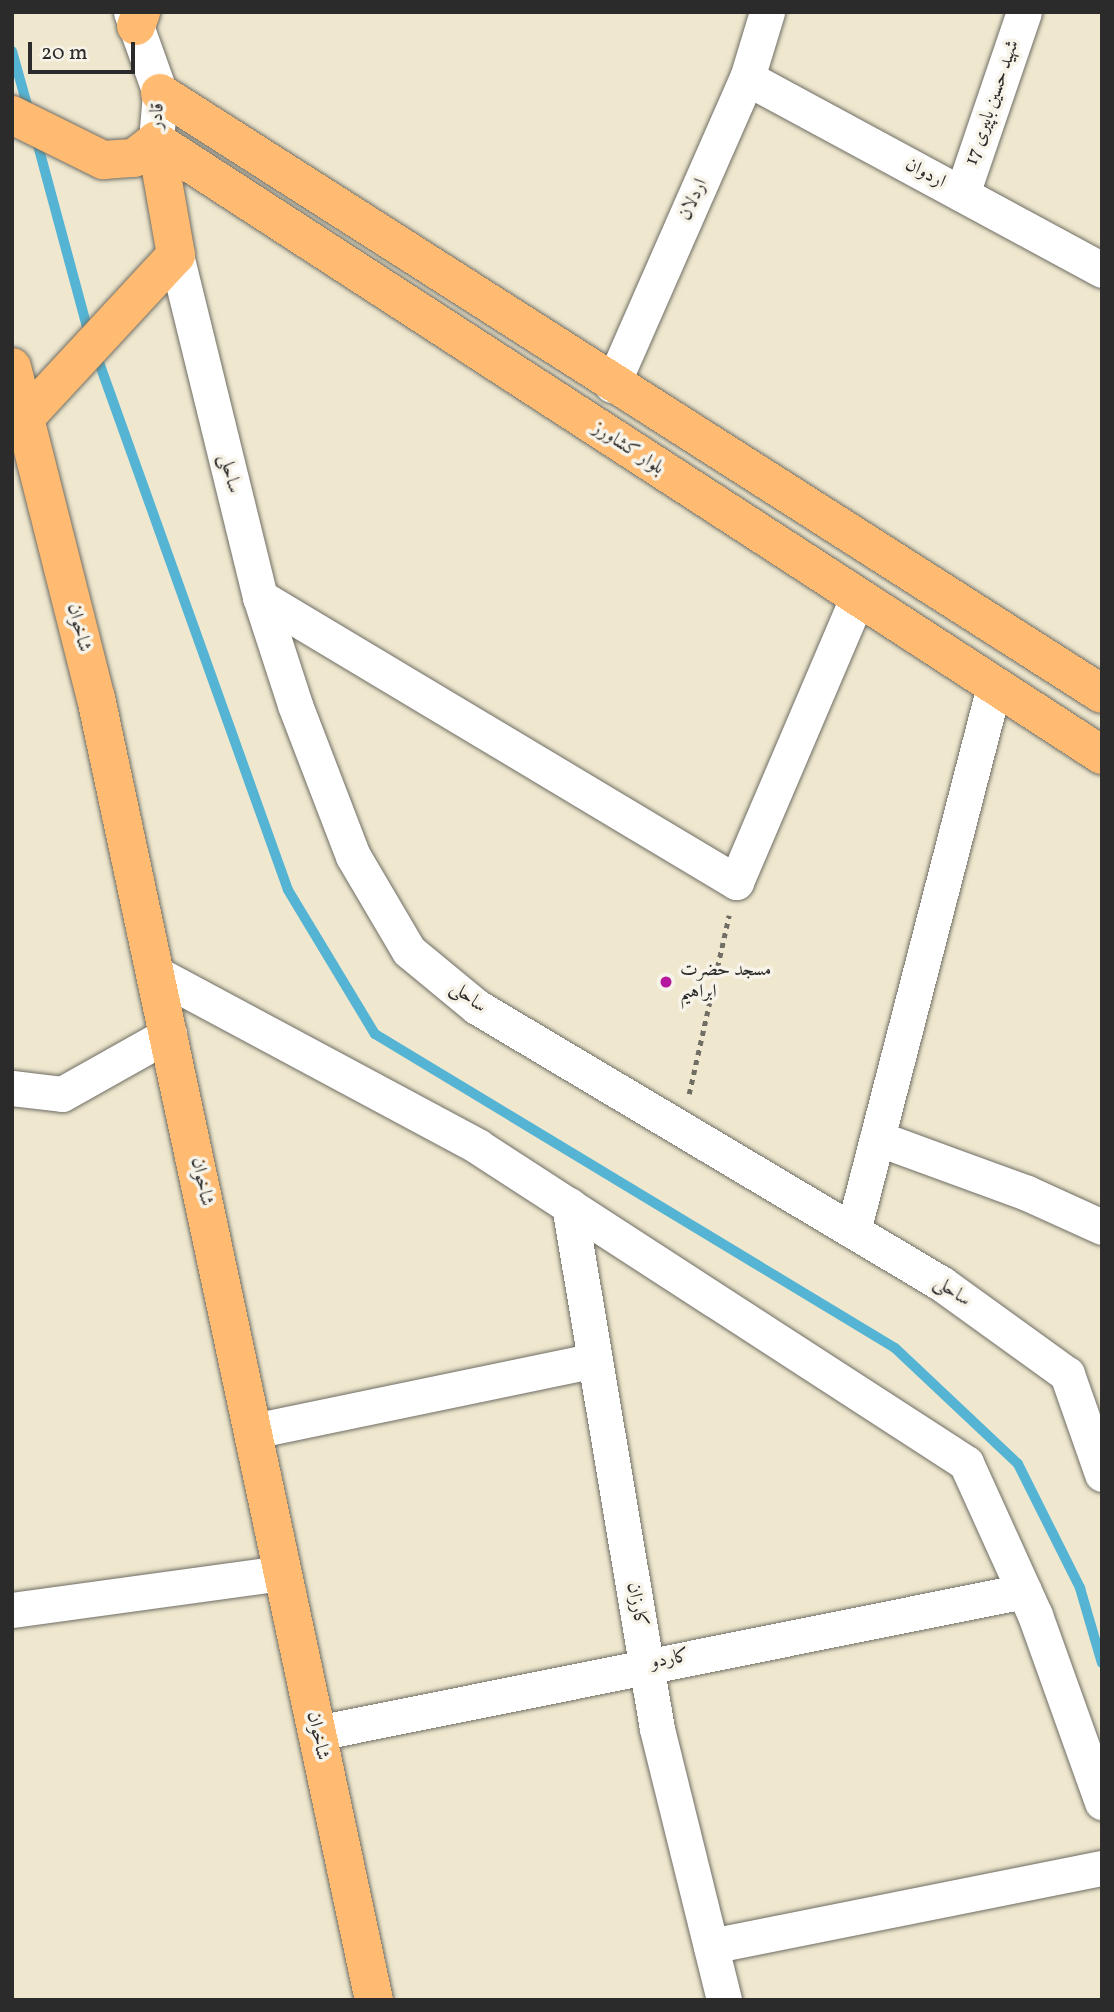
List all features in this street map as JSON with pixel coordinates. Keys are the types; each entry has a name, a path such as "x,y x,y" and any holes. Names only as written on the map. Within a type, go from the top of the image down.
{"main road":[{"path":"160,93 612,385 1102,694"},
{"path":"12,115 103,160 134,158 156,141"},
{"path":"25,418 84,358 167,266 156,141"},
{"name":"بلوار کشاورز","path":"156,141 1102,755"},
{"name":"شاخوان","path":"12,367 96,698 374,2000"}],"street":[{"name":"اردلان","path":"612,385 747,78 767,12"},
{"name":"شهید حسین باپیری 17","path":"962,194 1024,12"},
{"name":"قادر","path":"136,17 160,93 156,141"},
{"name":"اردوان","path":"747,78 1102,270"},
{"name":"ساحلی","path":"167,266 260,597 353,856 409,951 477,1007 942,1284 1068,1374 1102,1394"},
{"path":"260,597 736,882 857,598"},
{"path":"853,1231 994,686"},
{"path":"155,973 477,1146 966,1463 1024,1591 1102,1802"},
{"path":"12,1088 62,1094 169,1034"},
{"path":"877,1138 1027,1193 1102,1227"},
{"name":"کارزان","path":"569,1205 657,1729 724,2000"},
{"path":"253,1431 596,1360"},
{"path":"1068,1374 1102,1474"},
{"path":"12,1610 283,1573"},
{"name":"کاردو","path":"317,1733 646,1664 1024,1591"},
{"path":"711,1946 1102,1868"}],"path":[{"path":"681,1129 736,882"}],"waterway":[{"path":"12,51 29,112"},
{"path":"36,138 89,335"},
{"path":"96,354 288,890 375,1034 895,1348 1018,1464 1080,1588 1102,1663"}],"place":[{"name":"مسجد حضرت ابراهیم","path":"666,982"}]}
